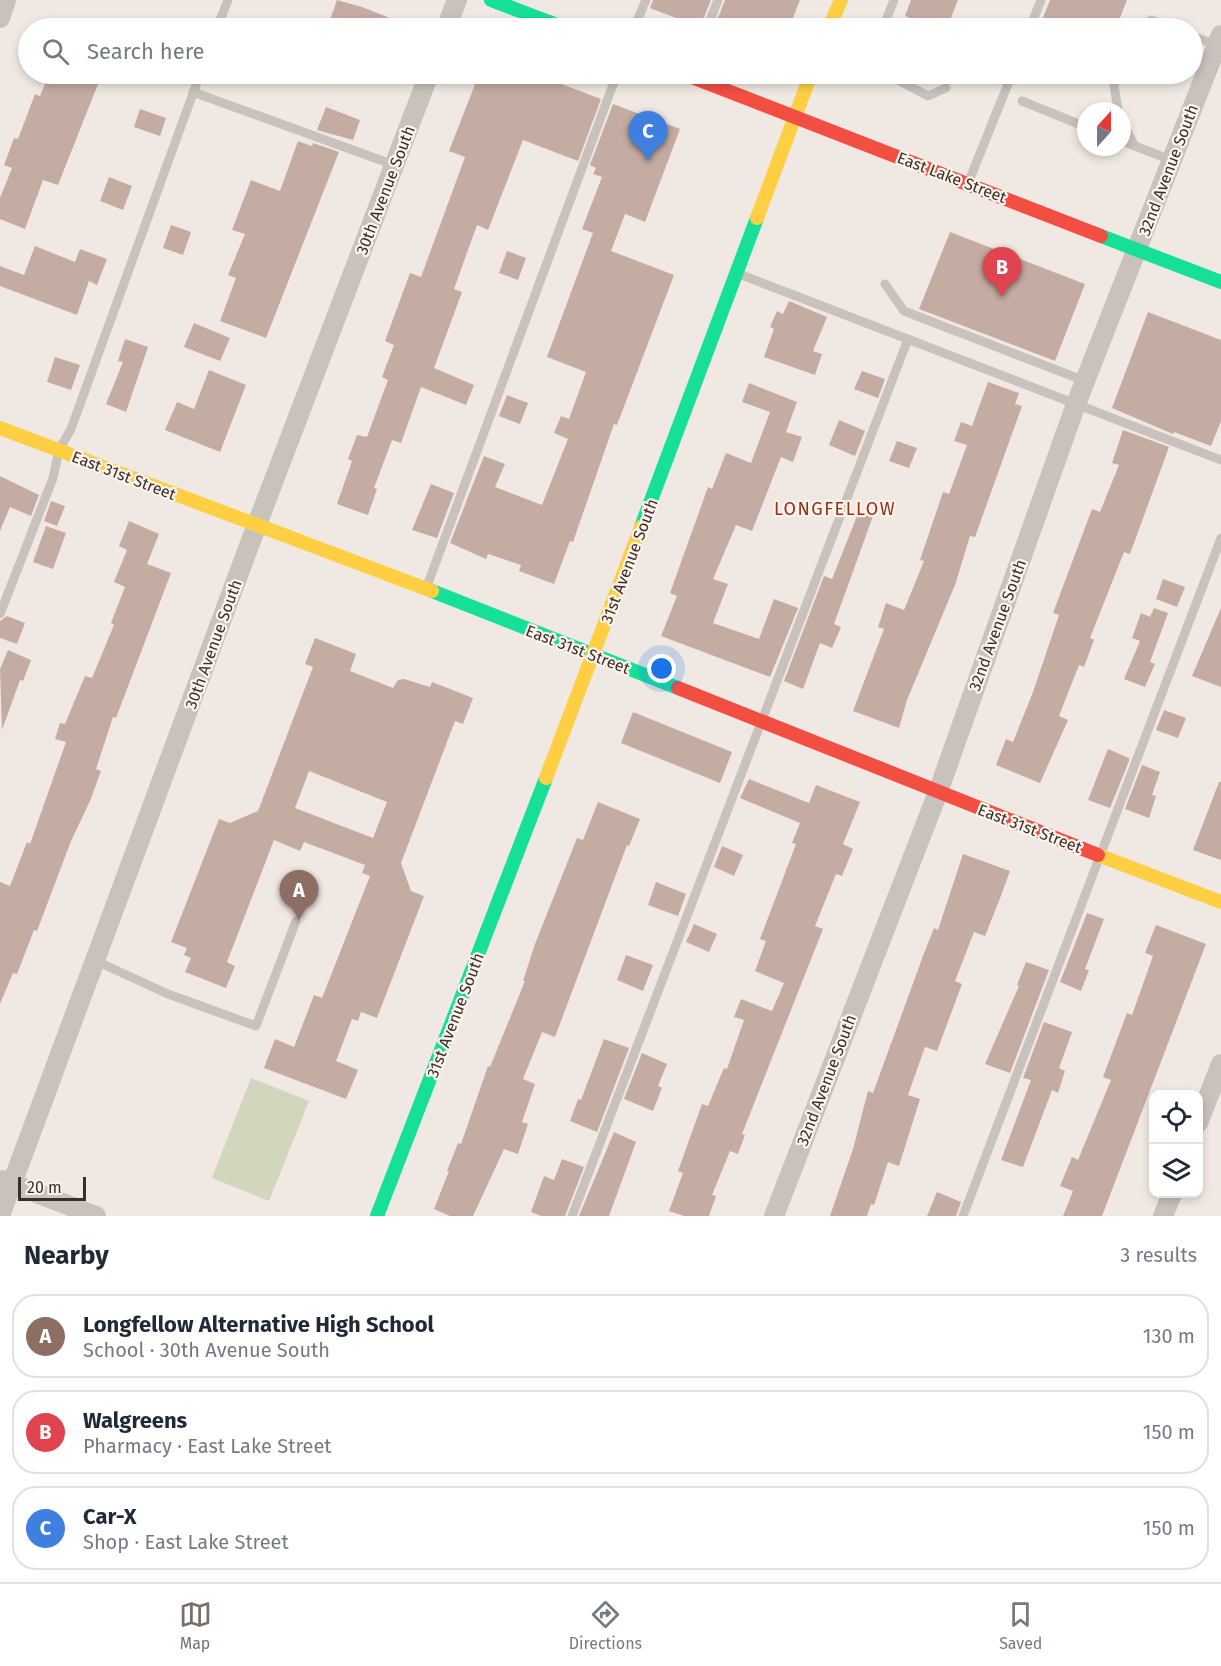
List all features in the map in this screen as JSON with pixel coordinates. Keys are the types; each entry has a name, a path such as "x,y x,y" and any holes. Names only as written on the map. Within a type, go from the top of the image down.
{"street":[{"path":"0,18 6,0"},
{"path":"450,18 457,0"},
{"path":"491,0 539,18"},
{"path":"833,18 841,0"},
{"name":"32nd Avenue South","path":"1203,81 1219,40"},
{"name":"30th Avenue South","path":"0,1216 6,1182 96,961 256,527 425,84"},
{"name":"East Lake Street","path":"714,84 1221,282"},
{"name":"31st Avenue South","path":"377,1216 594,655 808,84"},
{"name":"32nd Avenue South","path":"774,1216 938,792 1076,404 1202,84"},
{"name":"East 31st Street","path":"0,428 256,527 426,589 1221,902"},
{"path":"1203,1110 1221,1064"},
{"path":"6,1182 96,1216"},
{"path":"1163,1216 1170,1198"}],"lane":[{"path":"221,18 228,0"},
{"path":"638,18 646,0"},
{"path":"711,18 718,0"},
{"path":"887,18 894,0"},
{"path":"1034,18 1041,0"},
{"path":"1203,38 1219,40"},
{"path":"0,614 53,478 59,450 71,429 196,84"},
{"path":"426,589 613,84"},
{"path":"906,84 928,96 946,87"},
{"path":"968,184 1008,84"},
{"path":"1116,84 1117,102"},
{"path":"193,92 394,165"},
{"path":"1022,101 1077,122"},
{"path":"1131,139 1134,145"},
{"path":"1131,144 1172,160"},
{"path":"737,273 1221,460"},
{"path":"885,284 904,311 1085,381"},
{"path":"572,1216 908,339"},
{"path":"963,1216 1221,538"},
{"path":"96,961 168,994 256,1026 296,921"}],"green space":[{"path":"251,1078 309,1101 269,1201 212,1178"}],"building":[{"path":"337,0 390,18 331,18"},
{"path":"653,0 711,0 704,18 676,18 650,8"},
{"path":"725,0 800,0 793,18 718,18"},
{"path":"911,0 958,0 951,18 905,16"},
{"path":"1050,0 1127,0 1120,18 1043,18"},
{"path":"45,84 98,84 58,185 43,180 25,229 0,219 0,198 12,168 4,165 14,138 18,139 35,94 40,96"},
{"path":"475,84 561,84 601,99 578,161 523,140 488,230 477,225 454,289 462,292 434,368 474,385 466,405 421,387 401,443 392,440 374,488 377,489 368,515 337,504 352,461 348,459 357,435 367,437 388,380 382,377 394,345 385,341 410,273 421,277 465,157 449,151"},
{"path":"613,104 680,129 645,222 625,214 611,251 674,275 617,425 614,424 573,542 570,541 554,584 519,571 521,565 488,554 486,559 450,543 484,456 505,464 495,487 542,505 568,439 554,433 561,416 569,419 586,372 547,357 593,233 582,229 602,177 593,174 596,168 590,165"},
{"path":"326,107 360,120 353,140 317,130"},
{"path":"140,109 166,118 160,136 134,127"},
{"path":"298,141 312,146 313,143 339,152 266,338 220,321 236,278 228,275 245,234 232,230 251,180 280,191"},
{"path":"109,177 132,186 123,210 100,201"},
{"path":"171,225 191,232 183,255 163,248"},
{"path":"950,232 1085,284 1055,361 919,309"},
{"path":"35,246 75,262 80,249 107,259 97,285 89,281 77,315 0,286 0,266 24,275"},
{"path":"507,251 526,258 518,280 499,273"},
{"path":"789,301 827,317 813,351 822,354 815,375 764,357 774,329 770,327 777,311 783,314"},
{"path":"1148,312 1221,340 1221,421 1211,446 1174,432 1173,434 1112,408"},
{"path":"194,323 230,338 220,361 184,347"},
{"path":"125,339 148,347 126,412 106,404 123,362 118,361"},
{"path":"55,357 80,365 71,390 47,382"},
{"path":"209,370 246,385 220,452 165,430 177,402 194,409"},
{"path":"862,371 885,379 878,398 854,389"},
{"path":"988,382 1019,393 1015,404 1022,406 975,537 970,536 955,585 907,700 899,728 853,711 884,629 878,627 886,603 904,610 924,561 920,560 943,492 949,494 967,445 954,441 961,422 972,426"},
{"path":"749,383 797,402 786,432 802,437 793,462 781,457 752,531 736,525 713,579 728,584 713,623 759,639 774,599 798,608 770,677 661,636 677,596 670,593 708,487 712,489 726,453 751,463 770,412 742,402"},
{"path":"507,395 528,403 520,424 499,416"},
{"path":"839,420 865,431 855,456 829,445"},
{"path":"1123,430 1169,447 1130,554 1124,552 1090,638 1094,640 1084,667 1079,665 1059,716 1068,720 1040,783 996,765 1006,739 1013,742 1033,692 1059,615 1053,613 1092,509 1100,512 1119,465 1112,463"},
{"path":"897,441 917,448 909,468 889,461"},
{"path":"0,476 39,495 31,516 10,507 0,531"},
{"path":"431,484 454,493 437,538 412,530"},
{"path":"51,501 65,506 57,526 44,521"},
{"path":"859,511 873,516 834,624 841,627 832,648 820,643 803,689 784,681 824,576 832,579"},
{"path":"129,521 159,534 147,564 171,573 116,718 113,717 96,769 101,771 90,801 71,841 37,931 34,930 17,974 13,973 0,1004 0,882 10,886 27,842 30,844 66,742 55,739 60,723 65,724 85,676 92,678 114,625 111,623 125,587 114,582 127,550 119,546"},
{"path":"46,526 66,533 53,569 33,562"},
{"path":"1163,579 1185,587 1177,607 1156,599"},
{"path":"1154,608 1168,613 1150,662 1155,664 1145,687 1124,679 1140,641 1132,638 1141,613 1150,617"},
{"path":"1221,608 1221,687 1192,676"},
{"path":"7,616 25,623 17,644 0,638 0,621"},
{"path":"315,638 356,654 350,671 393,688 398,680 404,679 430,687 432,682 473,698 463,724 455,721 401,863 411,891 424,896 377,1018 361,1012 358,1021 352,1019 336,1061 358,1070 346,1099 264,1068 275,1039 294,1047 314,995 322,998 370,876 362,873 365,865 304,842 300,851 274,840 227,962 235,966 226,988 185,972 191,958 184,955 187,948 171,942 219,819 230,823 258,811 313,667 305,664","holes":["309,771 387,802 373,838 295,808"]},
{"path":"8,650 31,660 23,681 20,680 2,730 0,669"},
{"path":"1164,710 1186,718 1178,738 1156,730"},
{"path":"633,712 732,752 720,783 621,743"},
{"path":"1108,749 1129,758 1110,808 1088,800"},
{"path":"1142,765 1160,772 1152,795 1156,796 1149,818 1125,809"},
{"path":"749,779 809,803 816,785 860,802 843,844 853,849 842,876 836,874 815,926 823,929 742,1134 745,1135 738,1154 730,1151 712,1195 716,1196 709,1216 684,1216 669,1211 683,1173 678,1171 702,1104 708,1106 724,1068 727,1069 744,1020 734,1017 741,999 772,1011 784,983 755,971 766,941 760,939 796,844 792,843 800,823 740,798"},
{"path":"1219,782 1221,782 1221,860 1193,850"},
{"path":"598,802 640,819 629,846 627,845 555,1037 542,1032 523,1079 535,1084 522,1122 528,1124 518,1154 504,1149 473,1216 450,1216 434,1209 449,1171 447,1171 458,1143 461,1144 488,1066 490,1067 525,981 523,981 535,944 577,838 583,840"},
{"path":"722,846 743,855 734,876 714,867"},
{"path":"963,854 1010,871 999,901 985,936 974,932 955,981 962,984 937,1051 925,1047 908,1095 920,1099 899,1166 888,1162 874,1205 871,1204 867,1216 830,1216 853,1149 868,1091 873,1093 934,928 938,930"},
{"path":"656,882 686,894 678,916 648,905"},
{"path":"1087,913 1104,919 1085,969 1089,970 1081,991 1060,982"},
{"path":"694,924 717,934 709,952 686,942"},
{"path":"1156,925 1206,944 1102,1216 1063,1216 1073,1191 1060,1186 1072,1157 1078,1160 1111,1080 1103,1077 1127,1013 1132,1015 1153,956 1145,953"},
{"path":"626,955 653,965 643,991 617,980"},
{"path":"1026,962 1049,970 1010,1073 985,1064 1019,986 1017,985"},
{"path":"1044,1022 1072,1032 1059,1068 1065,1071 1058,1093 1052,1090 1023,1167 1001,1160 1031,1080 1023,1078"},
{"path":"604,1039 629,1048 597,1132 570,1121 578,1099 581,1100"},
{"path":"642,1053 667,1064 658,1086 662,1088 653,1111 624,1099"},
{"path":"614,1132 636,1142 609,1216 579,1216"},
{"path":"562,1159 584,1167 565,1216 541,1216 531,1212 544,1176 554,1180"},
{"path":"937,1192 961,1202 956,1216 927,1216"}],"traffic: fast":[{"path":"491,0 539,18"},
{"path":"641,527 757,218"},
{"path":"1101,236 1221,282"},
{"path":"432,591 678,688"},
{"path":"377,1216 546,778"}],"traffic: slow":[{"path":"833,18 841,0"},
{"path":"757,218 807,84"},
{"path":"0,428 432,591"},
{"path":"546,778 641,527"},
{"path":"1098,855 1221,902"}],"traffic: jam":[{"path":"710,84 1101,236"},
{"path":"678,688 1098,855"}],"place":[{"name":"Car-X","path":"648,161"},
{"name":"Walgreens","path":"1002,297"},
{"name":"Longfellow Alternative High School","path":"299,920"}],"district":[{"name":"LONGFELLOW","path":"835,509"}]}
